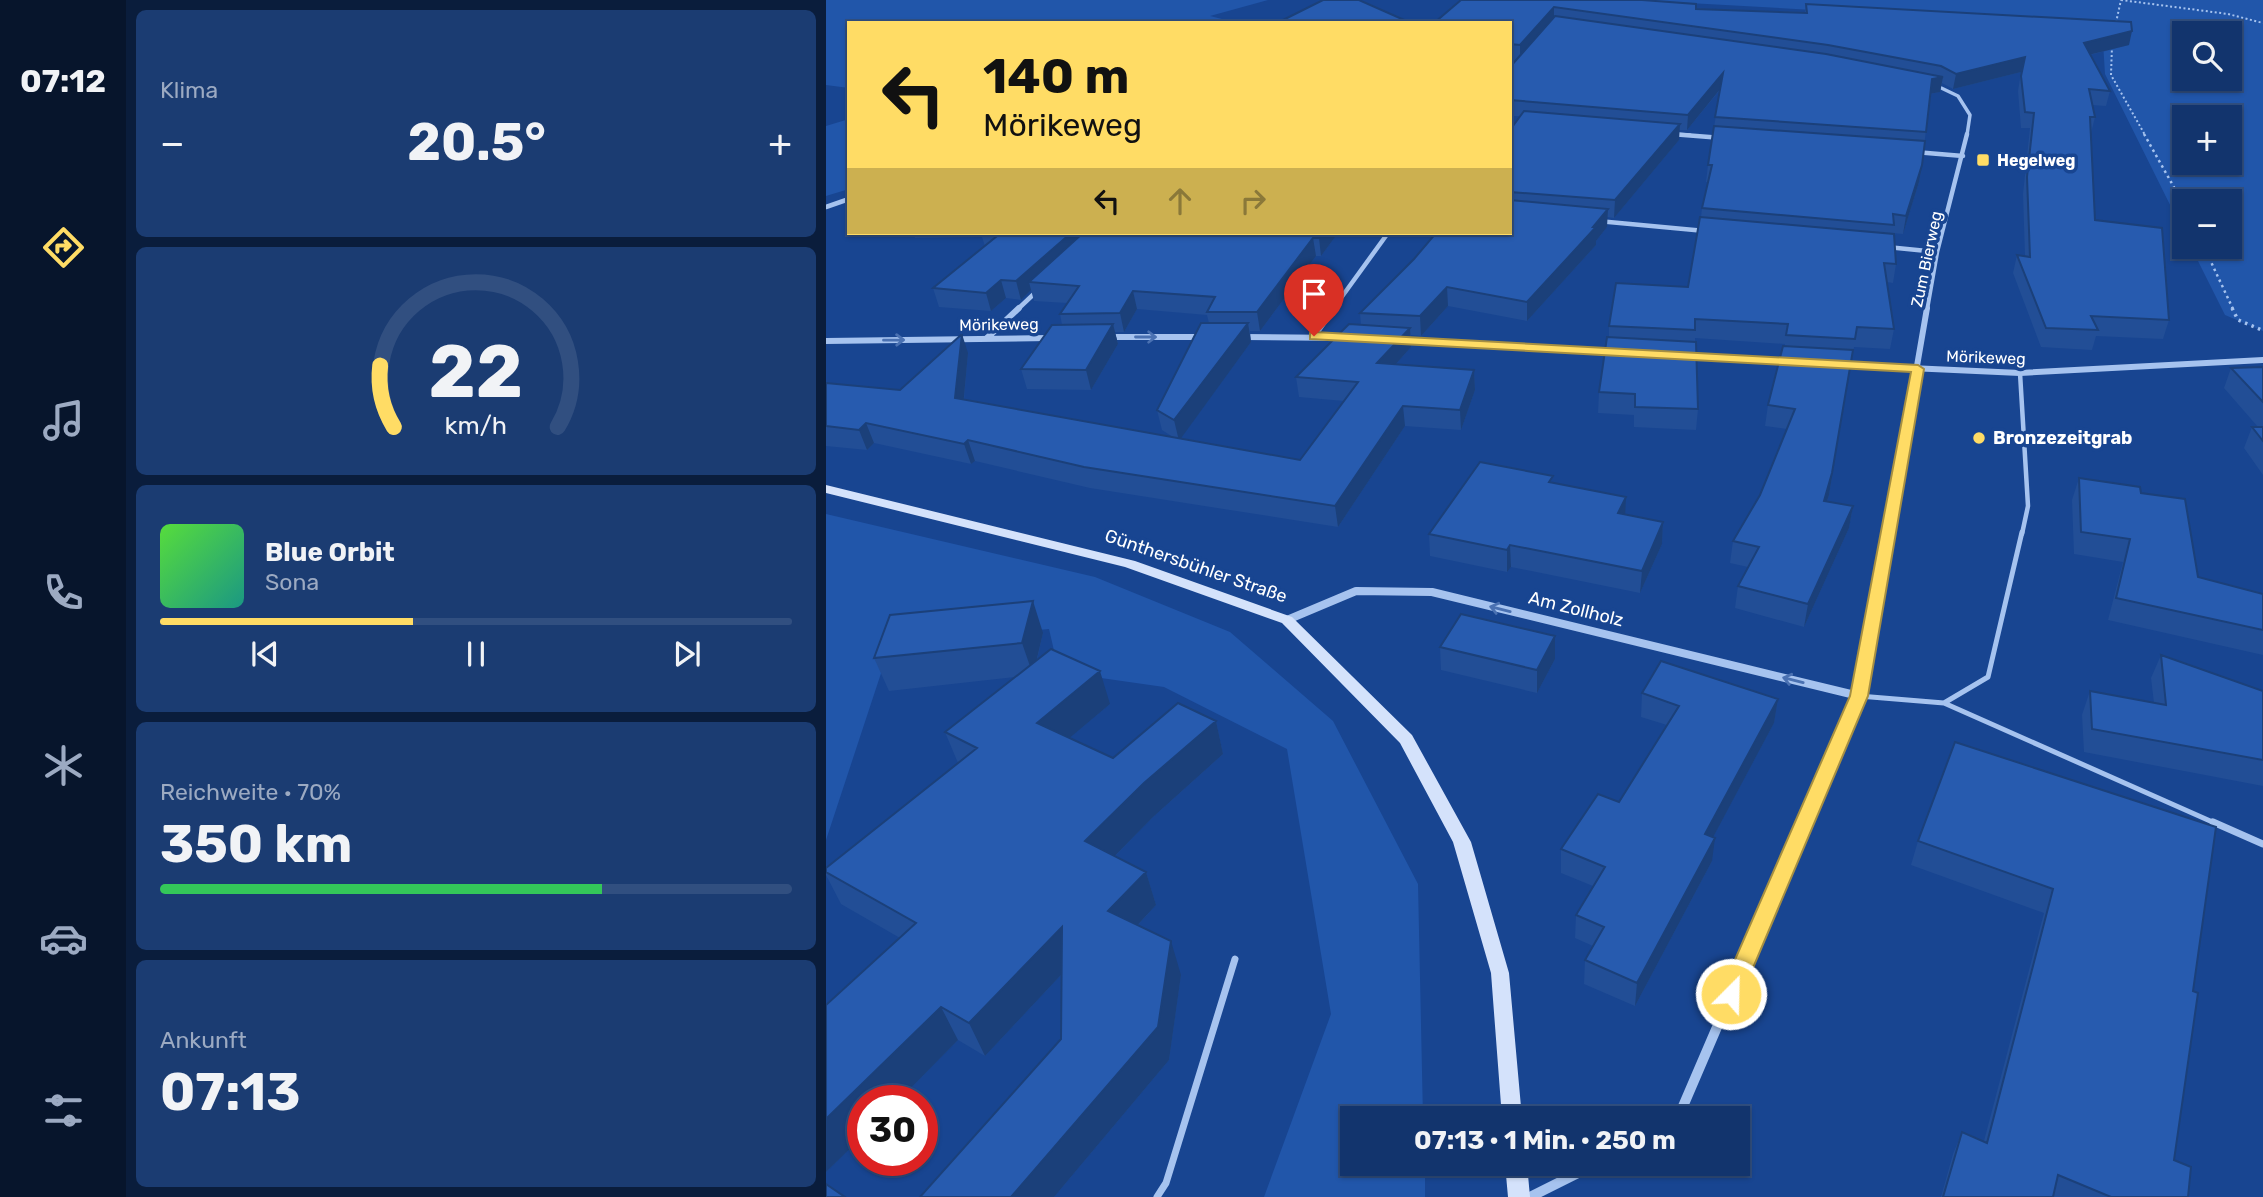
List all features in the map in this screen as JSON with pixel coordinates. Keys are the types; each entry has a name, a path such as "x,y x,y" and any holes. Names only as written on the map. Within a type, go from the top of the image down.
{"street":[{"name":"Zum Bierweg","path":"1918,369 1937,252 1963,156 1970,115 1958,96 1937,85 1924,83"},
{"path":"1661,133 1730,138"},
{"path":"1908,152 1963,156"},
{"path":"826,207 847,200"},
{"path":"1593,221 1717,232"},
{"path":"1314,336 1387,235"},
{"path":"1882,247 1937,252"},
{"path":"987,338 1038,290"},
{"path":"1096,338 1205,337"},
{"path":"1232,337 1355,338"},
{"name":"Mörikeweg","path":"826,341 1055,338"},
{"path":"1396,340 1616,352"},
{"path":"1685,356 1794,362"},
{"name":"Mörikeweg","path":"1835,364 2020,373 2263,360"},
{"path":"1683,1106 1859,696 1918,369"},
{"name":"Günthersbühler Straße","path":"826,489 1130,564 1287,620 1406,738 1462,842 1500,973 1512,1106"},
{"name":"Am Zollholz","path":"1287,620 1356,591 1432,592 1859,696"},
{"path":"1517,1176 1519,1197"},
{"path":"1530,1197 1571,1176"}],"lane":[{"path":"1944,703 1988,677 2028,506 2020,373"},
{"path":"1859,696 1944,703 2263,844"},
{"path":"1157,1197 1166,1183 1235,959"}],"path":[{"path":"2175,189 2111,75 2112,47 2121,0 2228,14 2263,23"},
{"path":"2210,259 2238,320 2263,330"}],"shaded area":[{"path":"826,0 1268,0 1210,16 1230,21 847,21 847,88 826,85"},
{"path":"1634,0 2263,0 2263,331 2225,315 2197,259 2242,259 2242,189 2172,189 2172,209 2105,74 2102,26"},
{"path":"847,120 847,190 826,196 826,126"},
{"path":"826,514 1095,577 1230,632 1333,721 1418,884 1423,1106 1340,1106 1340,1176 1425,1176 1425,1197 1264,1197 1331,1014 1287,749 1164,687 1059,672 1049,629 891,643 826,840"}],"building":[{"path":"1323,0 1359,0 1406,21 1281,21"},
{"path":"1461,0 1642,0 1696,4 1696,9 1807,13 1806,4 2131,22 2132,31 2084,43 2110,91 2089,89 2095,117 2090,117 2095,220 2162,228 2169,320 2091,316 2098,330 2046,328 2017,255 2030,257 2027,177 2034,113 2025,112 2021,76 2025,57 1956,74 1941,66 1828,45 1554,7 1520,45 1512,44 1512,21 1436,21"},
{"path":"1555,16 1826,54 1943,77 1932,79 1926,132 1715,117 1723,73 1688,115 1512,100 1512,65"},
{"path":"1524,111 1680,124 1615,200 1512,192 1512,127"},
{"path":"1714,126 1925,141 1922,165 1906,216 1893,214 1894,225 1702,208 1712,165 1708,165"},
{"path":"1512,200 1608,209 1593,227 1596,227 1527,302 1447,287 1420,316 1360,313 1434,235 1512,235"},
{"path":"1700,217 1894,234 1896,264 1884,263 1894,329 1857,327 1855,339 1786,335 1788,324 1695,319 1695,330 1609,326 1616,283 1688,287"},
{"path":"981,235 1069,235 1016,281 1001,280 986,293 933,288 997,236"},
{"path":"1081,235 1321,235 1313,238 1257,312 1207,312 1215,297 1133,291 1120,313 1060,314 1079,286 1029,282"},
{"path":"1201,323 1248,323 1174,420 1157,410"},
{"path":"1113,324 1086,370 1021,369 1052,325"},
{"path":"1349,324 1410,328 1377,363 1474,370 1460,410 1403,406 1335,506 1084,467 968,440 964,444 866,423 859,430 826,426 826,383 900,390 962,334 955,398 1300,460 1358,382 1296,377"},
{"path":"1607,337 1696,342 1698,409 1635,407 1635,394 1599,392"},
{"path":"1783,346 1853,350 1832,473 1824,501 1853,506 1808,604 1738,586 1759,547 1733,541 1760,495 1795,409 1768,405"},
{"path":"2263,367 2263,402 2231,368"},
{"path":"2252,427 2263,427 2263,441"},
{"path":"1480,462 1553,476 1549,482 1626,497 1618,513 1663,522 1642,571 1510,545 1507,550 1429,534"},
{"path":"2079,478 2140,487 2141,493 2185,499 2198,577 2263,594 2263,630 2116,598 2130,539 2081,532"},
{"path":"1033,601 1022,643 874,658 890,615"},
{"path":"1461,614 1555,636 1537,670 1440,647"},
{"path":"1051,649 1100,671 1037,723 1113,758 1178,703 1216,721 1144,783 1085,841 1146,872 1108,911 1171,941 1158,1027 1011,1197 920,1197 1061,1039 1062,927 969,1023 941,1007 861,1085 847,1085 847,1099 826,1119 826,1005 916,923 826,872 826,868 977,748 945,732"},
{"path":"2161,655 2263,691 2263,760 2092,729 2090,691 2166,705"},
{"path":"1661,661 1778,699 1705,834 1715,838 1637,983 1585,960 1604,927 1576,915 1605,867 1561,849 1598,794 1619,802 1679,706 1642,693"},
{"path":"1955,742 2216,827 2193,991 2198,993 2174,1160 2191,1167 2188,1197 2111,1197 2058,1175 2053,1197 1943,1197 1962,1132 1987,1143 2053,889 1918,841"},
{"path":"826,1184 845,1197 826,1197"}],"place":[{"name":"Hegelweg","path":"1983,160"},
{"name":"Bronzezeitgrab","path":"1979,438"}],"route":[{"path":"1314,336 1918,369 1859,696 1731,994"}]}
